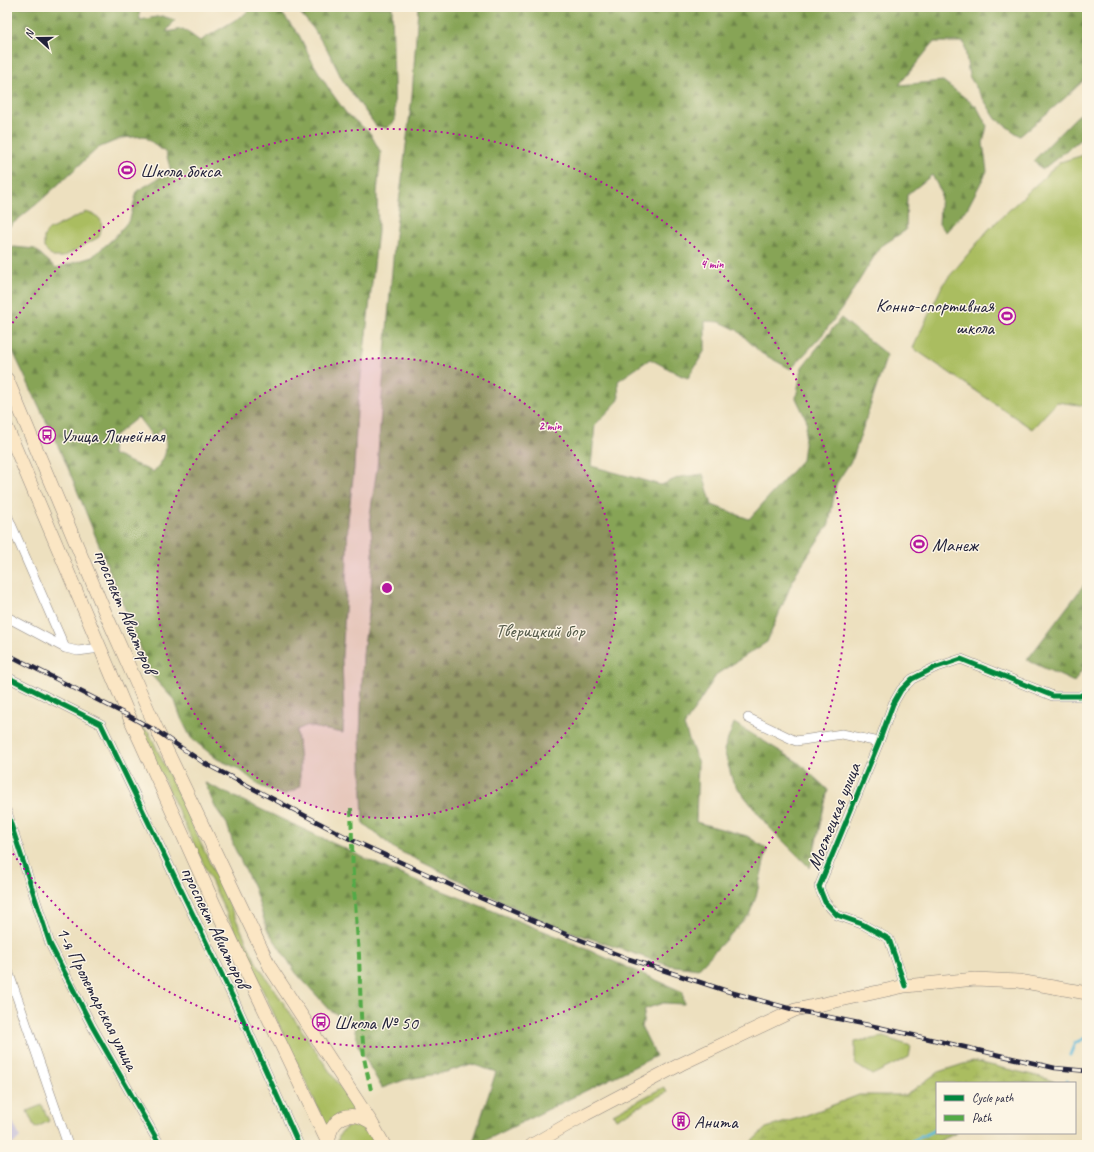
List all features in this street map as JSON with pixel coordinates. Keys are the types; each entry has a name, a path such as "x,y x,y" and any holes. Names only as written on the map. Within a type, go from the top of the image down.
{"main road":[{"name":"проспект Авиаторов","path":"7,379 101,603 158,732 270,967 371,1122 384,1145"},
{"name":"проспект Авиаторов","path":"7,428 129,716 214,904 329,1145"},
{"path":"532,1145 586,1114 681,1064 795,1010 905,986 975,979 1019,981 1087,993"},
{"path":"329,1145 328,1136 332,1127 346,1116 355,1116 371,1122"}],"street":[{"path":"7,515 65,648"},
{"path":"7,617 65,648 78,651 100,648"},
{"name":"Мостецкая улица","path":"905,986 889,939 862,924 837,915 825,902 819,888 879,742 892,704 901,690 912,679 934,668 961,659 1054,696 1080,696 1087,692"},
{"name":"проспект Авиаторов","path":"7,677 101,724 237,1006 299,1145"},
{"path":"748,718 796,740 842,734 879,742"},
{"name":"1-я Пролетарская улица","path":"7,812 50,944 92,1026 160,1145"},
{"path":"7,968 68,1145"}],"shaded area":[{"path":"7,1109 20,1137 12,1145 7,1145"}],"green space":[{"path":"7,7 139,7 140,20 162,16 175,20 166,32 183,29 200,41 245,14 251,7 277,7 299,35 313,63 346,113 370,133 381,153 377,193 378,231 357,412 354,469 348,520 346,596 342,658 343,733 306,726 297,730 300,761 300,787 284,795 260,786 239,769 217,759 191,738 181,718 175,701 152,676 66,463 7,339 7,250 14,247 35,249 56,268 92,257 114,238 130,219 137,191 171,171 166,153 144,136 122,138 98,148 38,203 10,226 7,226","holes":["138,417 153,437 164,427 166,451 162,461 153,472 112,454 113,437"]},
{"path":"295,7 392,7 395,121 387,128 376,126 343,81 329,53 313,28"},
{"name":"Тверицкий бор","path":"418,7 1087,7 1087,77 1065,98 1020,136 996,119 969,76 964,42 934,42 899,85 943,81 977,107 987,126 983,143 987,171 968,207 946,232 939,224 941,192 932,175 907,195 906,230 880,247 841,310 823,334 791,369 761,353 737,330 720,322 705,321 705,350 688,378 650,359 618,381 619,400 595,425 591,466 661,485 680,477 703,474 712,505 749,519 802,460 807,421 796,398 802,367 841,318 887,355 853,458 836,484 829,524 796,573 767,642 717,674 684,726 698,763 696,822 747,836 767,849 756,897 749,915 698,969 667,965 546,923 395,849 363,823 360,737 363,654 371,591 373,553 370,515 377,468 395,235 412,97"},
{"path":"1087,109 1087,134 1042,170 1034,160 1076,117"},
{"name":"Конно-спортивная школа","path":"1087,154 1087,406 1057,402 1032,429 913,348 943,284 989,229 1060,162"},
{"path":"86,212 100,220 101,227 99,237 63,257 53,257 44,248 44,237 47,231"},
{"path":"1087,581 1087,662 1074,682 1027,660"},
{"path":"734,723 798,762 828,790 810,868 768,826 733,782 724,750"},
{"path":"139,727 149,732 257,964 357,1112 327,1127"},
{"path":"205,783 390,870 559,937 683,992 684,1004 663,1003 645,1009 642,1028 656,1056 476,1145 472,1145 496,1072 471,1064 446,1072 404,1080 382,1088 358,1046 354,1025 330,1010 296,973 267,929 254,888 234,847 227,824 215,807"},
{"path":"883,1037 911,1046 909,1057 872,1075 855,1064 855,1042"},
{"path":"973,1061 1041,1077 1055,1082 936,1082 936,1134 955,1134 930,1145 748,1145 766,1128 799,1118 859,1095 906,1095 938,1072"},
{"path":"664,1087 667,1092 616,1119 613,1114"},
{"path":"42,1105 49,1121 35,1128 27,1111"},
{"path":"352,1124 361,1126 368,1130 376,1145 338,1145 338,1138 343,1130"}],"waterway":[{"path":"1070,1055 1075,1043 1087,1037"},
{"path":"904,1145 936,1129"}],"railway":[{"path":"7,654 129,716 158,732 204,763 352,840 455,887 553,929 629,959 730,992 795,1010 878,1027 1055,1068 1087,1071"}],"marked path":[{"path":"351,808 353,876 359,955 364,1058 371,1090"}],"cycle path":[{"path":"905,986 889,939 862,924 837,915 825,902 819,887 879,742 893,704 901,690 912,679 934,668 961,659 1053,696 1080,696 1087,692"},
{"path":"7,677 101,724 237,1006 299,1145"},
{"path":"7,812 50,944 92,1026 160,1145"}],"place":[{"name":"Школа бокса","path":"127,170"},
{"name":"Конно-спортивная школа","path":"1007,316"},
{"name":"Улица Линейная","path":"47,435"},
{"name":"Манеж","path":"919,544"},
{"name":"Школа № 50","path":"321,1022"},
{"name":"Анита","path":"681,1121"}]}
